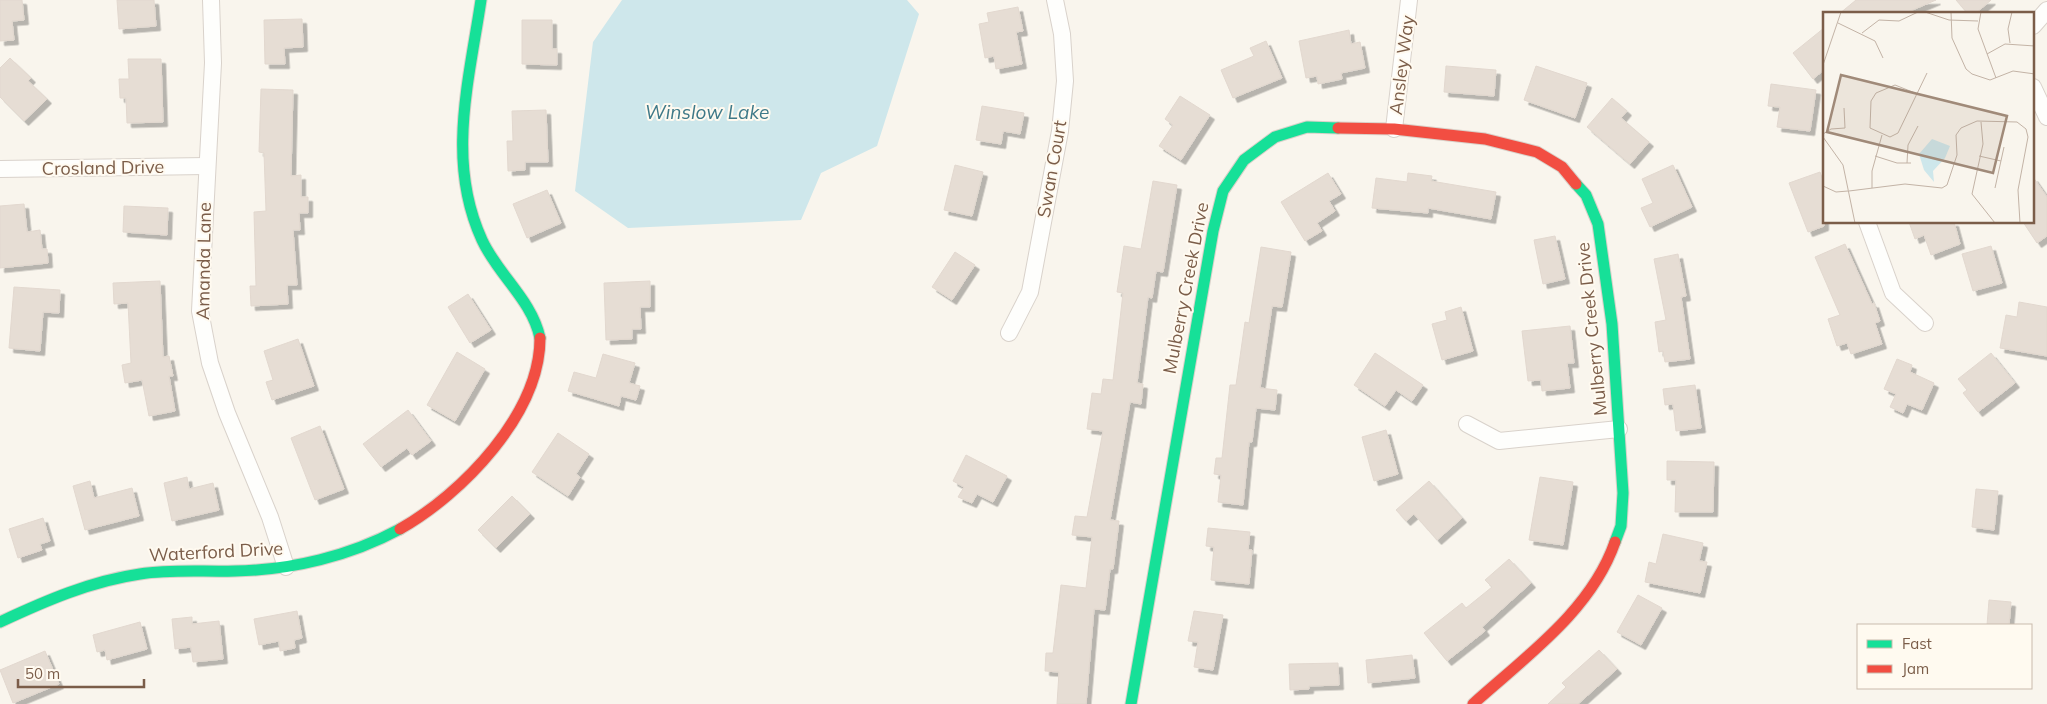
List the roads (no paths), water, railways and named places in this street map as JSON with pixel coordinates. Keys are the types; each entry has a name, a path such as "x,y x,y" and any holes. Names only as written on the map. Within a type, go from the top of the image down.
{"street":[{"name":"Amanda Lane","path":"211,0 212,62 200,311 210,363 227,413 261,494 286,567"},
{"name":"Waterford Drive","path":"0,622 49,600 91,585 142,574 247,571 286,567 328,559 373,542 416,520 463,483 498,440 528,395 539,364 540,335 528,310 483,242 470,206 462,160 462,112 474,54 481,0"},
{"name":"Swan Court","path":"1009,333 1030,292 1060,130 1066,81 1062,34 1054,0"},
{"name":"Ansley Way","path":"1394,129 1409,0"},
{"path":"2034,25 2047,10"},
{"path":"2034,90 2047,117"},
{"name":"Mulberry Creek Drive","path":"1131,704 1211,240 1223,191 1244,160 1275,137 1307,127 1394,129 1484,139 1537,152 1562,167 1586,196 1598,224 1612,324 1623,493 1621,526 1611,554 1588,594 1554,631 1473,704"},
{"name":"Crosland Drive","path":"0,169 206,166"},
{"path":"1868,224 1893,293 1925,323"},
{"path":"1467,424 1499,441 1619,429"}],"water":[{"name":"Winslow Lake","path":"622,0 907,0 919,14 877,146 821,173 801,220 628,228 575,191 593,42"}]}
